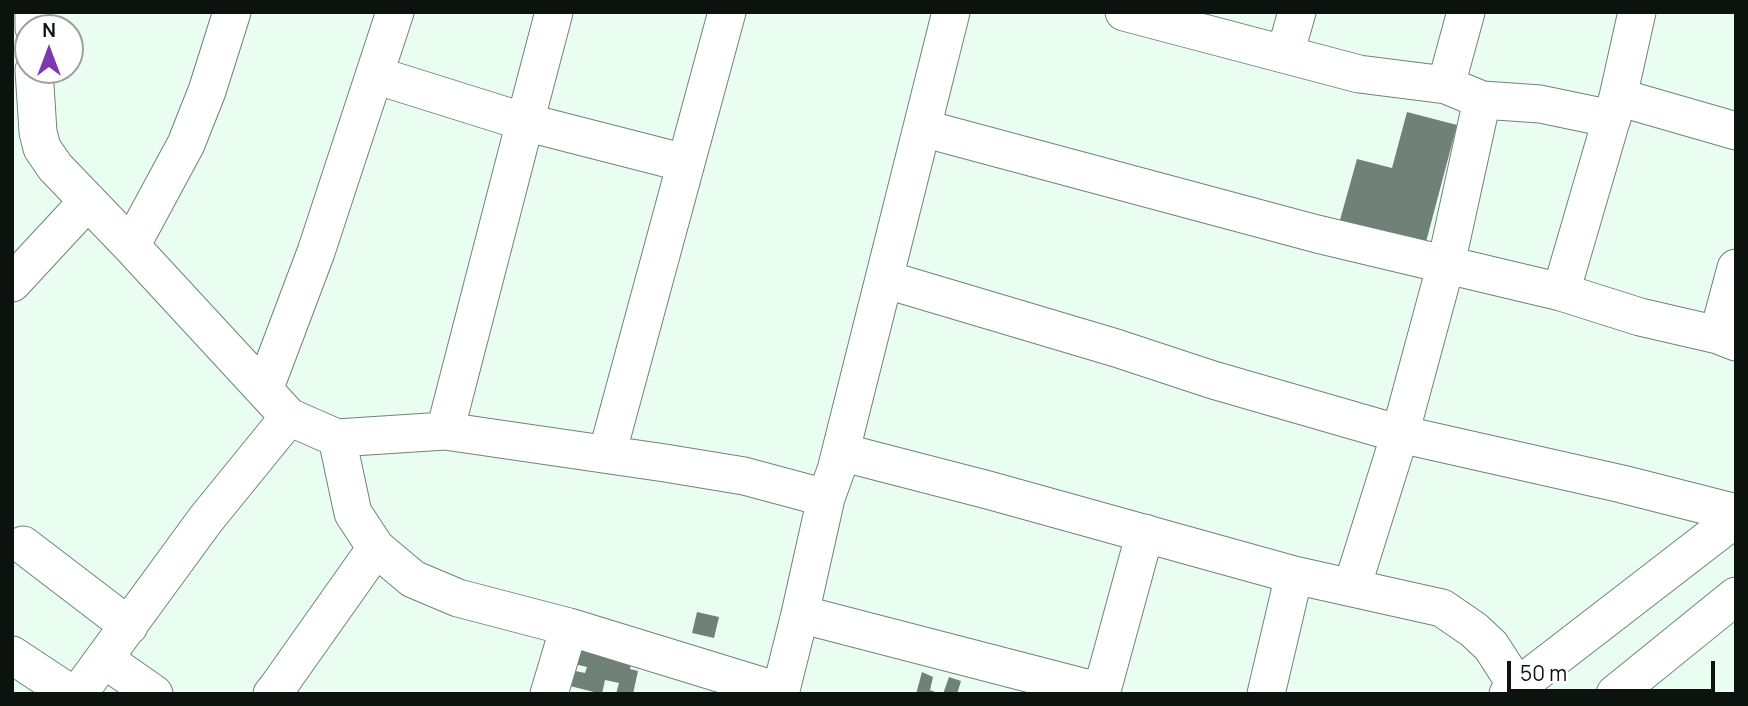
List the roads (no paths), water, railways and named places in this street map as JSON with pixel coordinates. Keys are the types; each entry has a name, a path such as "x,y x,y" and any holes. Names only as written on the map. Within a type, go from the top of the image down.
{"street":[{"path":"131,246 186,144 207,91 232,12"},
{"path":"264,390 316,252 395,12"},
{"path":"445,431 554,12"},
{"path":"607,454 727,12"},
{"path":"337,438 353,513 376,548 413,579 458,598 569,627 780,693 826,498 841,452 951,12"},
{"path":"1124,12 1359,74 1446,85 1482,100 1615,108 1736,131"},
{"path":"1285,54 1297,12"},
{"path":"1446,85 1466,12"},
{"path":"1561,292 1615,108 1637,12"},
{"path":"375,75 524,122 685,163"},
{"path":"35,84 38,132 42,148 55,167 289,417 337,438 445,431 744,476 826,498"},
{"path":"1352,587 1400,434 1446,264 1482,100"},
{"path":"922,128 1317,234 1561,292 1640,317 1727,339 1736,268"},
{"path":"12,283 88,201"},
{"path":"884,279 1400,434 1622,484 1736,515"},
{"path":"78,694 206,519 289,417"},
{"path":"841,452 1294,575 1442,608 1474,630 1491,646 1515,691 1736,515"},
{"path":"800,614 1101,693 1145,533"},
{"path":"23,545 129,625"},
{"path":"278,692 376,548"},
{"path":"1266,694 1294,575"},
{"path":"1615,694 1736,596"},
{"path":"550,694 569,627"},
{"path":"12,655 71,694"},
{"path":"104,659 154,694"}]}
